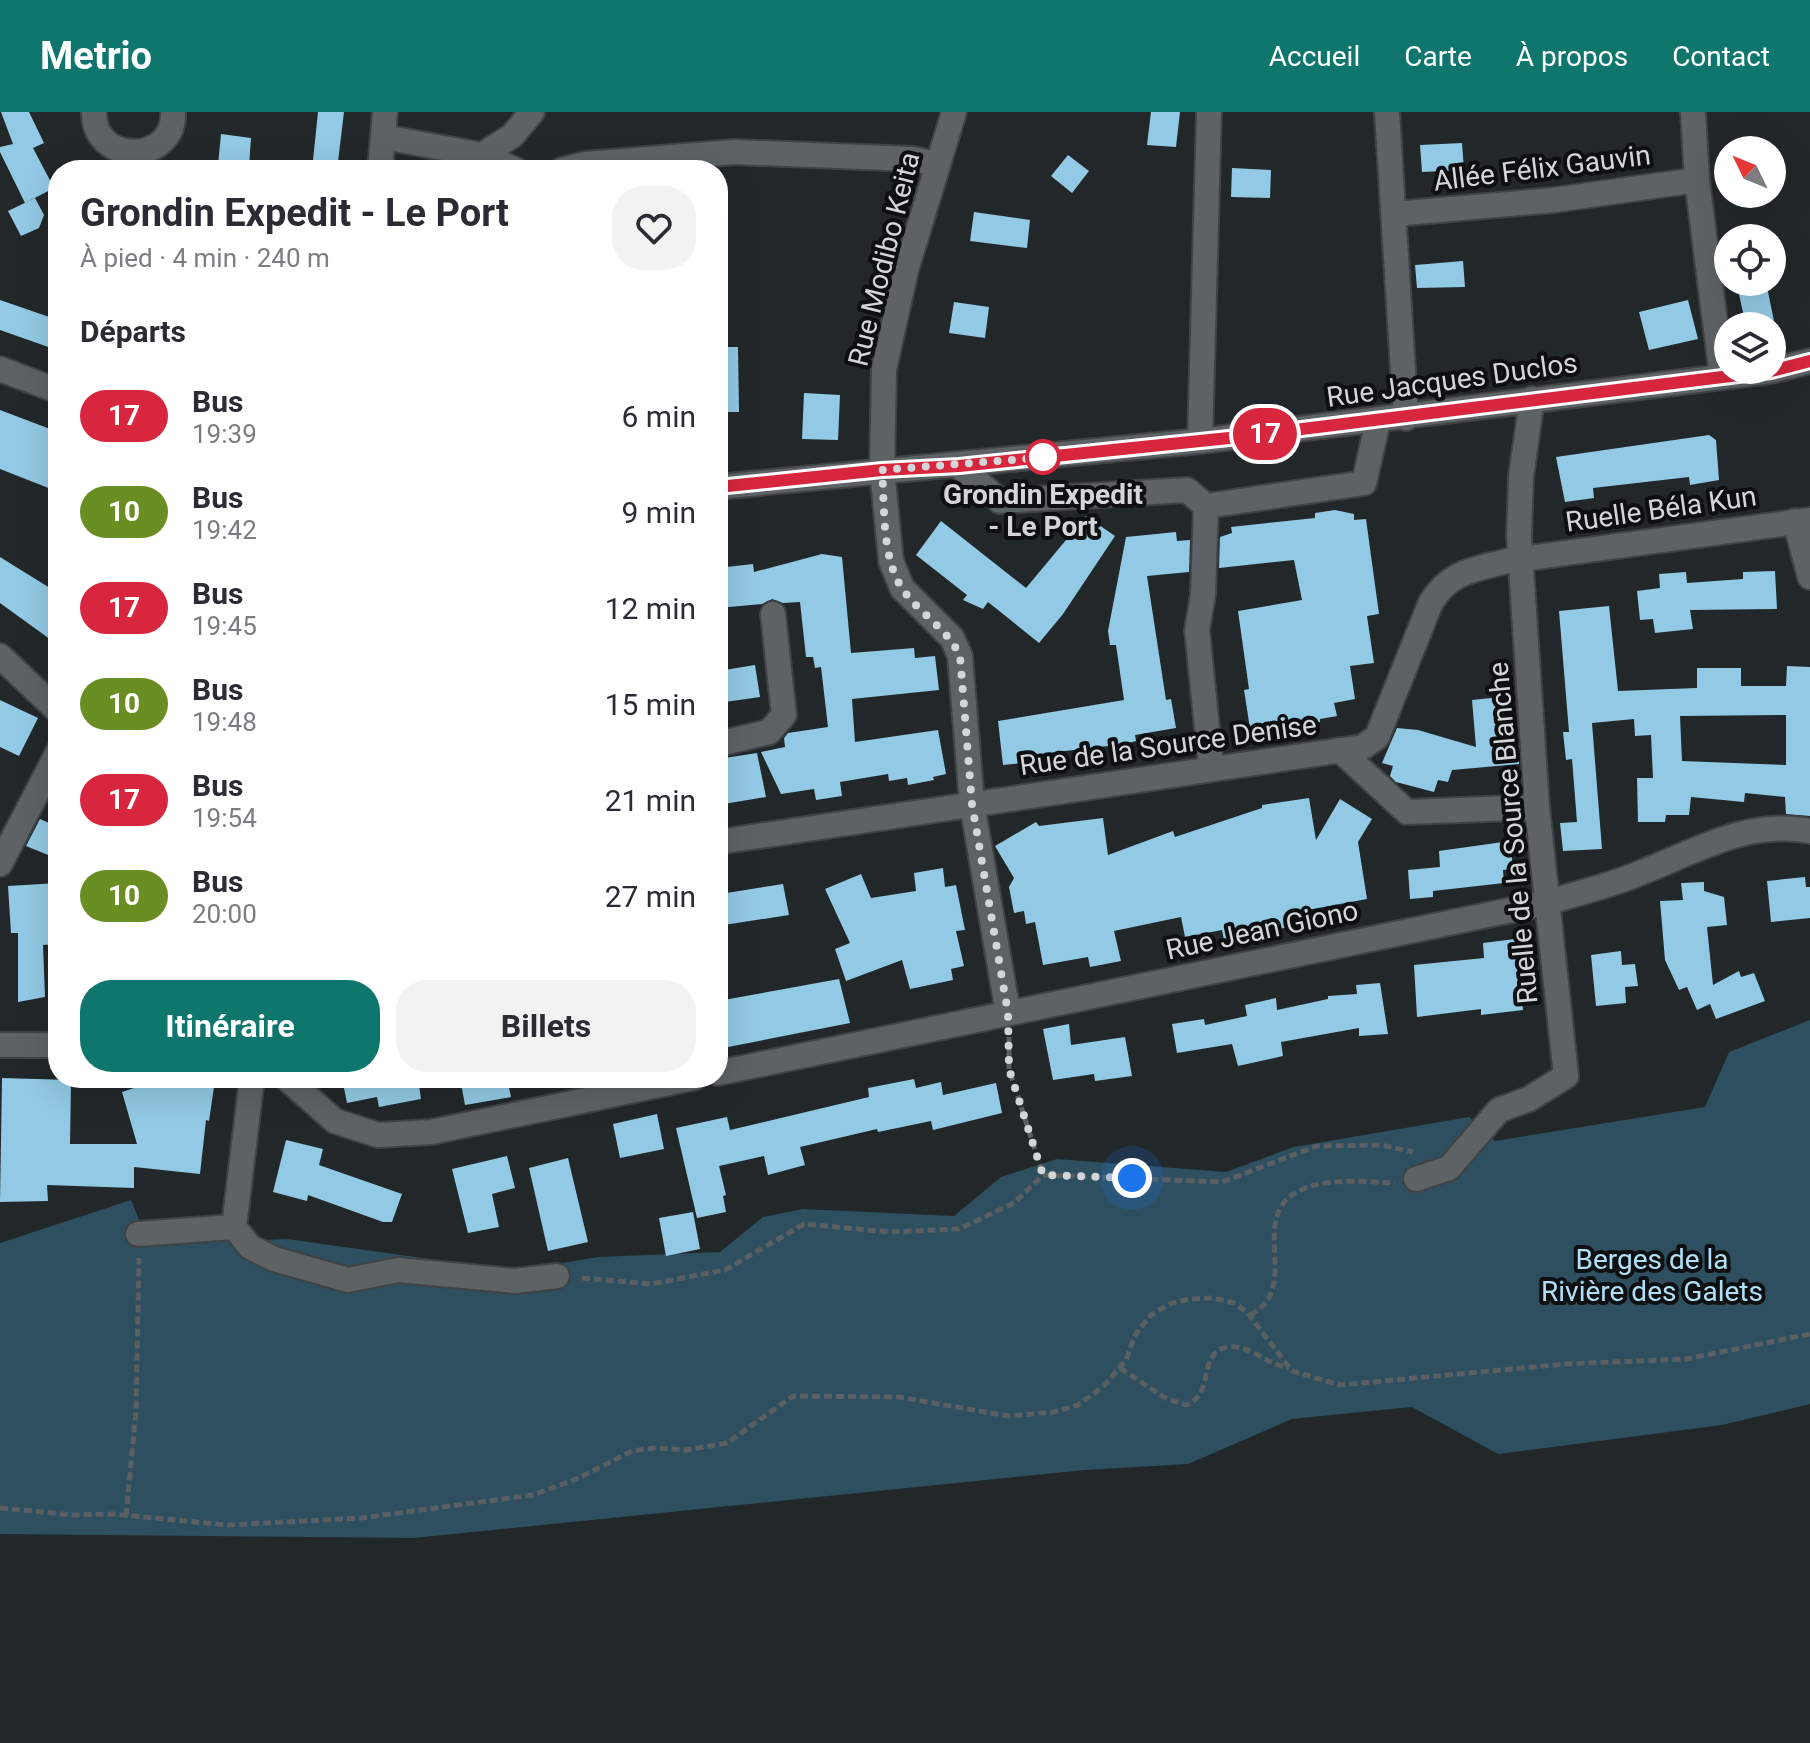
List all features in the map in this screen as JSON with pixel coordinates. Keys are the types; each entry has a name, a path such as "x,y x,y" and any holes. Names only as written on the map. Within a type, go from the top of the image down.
{"street":[{"path":"94,112 101,138 115,149 133,154 150,150 165,139 173,112"},
{"path":"381,160 385,112"},
{"path":"482,155 512,136 532,112"},
{"name":"Rue Modibo Keita","path":"954,112 906,270 884,369 882,470 891,561 902,588 952,638 960,656 972,804 1008,1013"},
{"path":"1200,441 1209,112"},
{"path":"1387,112 1406,418"},
{"path":"1693,112 1697,180 1714,314"},
{"path":"383,137 482,155 493,160"},
{"path":"635,160 735,152 913,159 936,164"},
{"name":"Allée Félix Gauvin","path":"1394,214 1554,200 1697,180"},
{"name":"Rue Jacques Duclos","path":"1786,367 1810,361"},
{"path":"0,369 48,387"},
{"name":"Rue Jacques Duclos","path":"728,486 1200,441 1714,378"},
{"name":"Ruelle de la Source Blanche","path":"1416,1179 1449,1168 1499,1110 1529,1099 1566,1076 1537,807 1520,559 1521,477 1532,399"},
{"path":"959,466 1000,501 1187,490 1206,506 1364,483 1378,421"},
{"path":"1206,506 1203,595 1197,630 1211,767"},
{"path":"1802,520 1810,577"},
{"name":"Ruelle Béla Kun","path":"1520,559 1802,520"},
{"name":"Rue de la Source Denise","path":"728,841 1363,747 1377,737 1431,602 1442,584 1460,573 1520,559"},
{"path":"728,742 769,732 784,715 773,614"},
{"path":"0,656 48,702"},
{"path":"1340,750 1407,812 1537,807"},
{"path":"0,864 48,771"},
{"name":"Rue Jean Giono","path":"728,1071 1546,903 1638,874 1711,842 1750,829 1810,831"},
{"path":"0,1045 48,1045"},
{"path":"251,1088 234,1227 250,1247 274,1259 348,1280 398,1270 515,1281 557,1276"},
{"path":"297,1088 335,1121 378,1135 431,1132 644,1088"},
{"path":"138,1234 234,1227"}],"path":[{"path":"1008,1013 1009,1069 1043,1175"},
{"path":"557,1276 651,1284 725,1270 804,1224 890,1232 959,1229 1014,1203 1043,1175 1222,1182 1317,1146 1381,1145 1454,1162"},
{"path":"1250,1315 1264,1308 1272,1294 1277,1272 1272,1238 1277,1215 1291,1198 1307,1187 1317,1185 1369,1181 1398,1183 1416,1179"},
{"path":"126,1516 138,1359 138,1234"},
{"path":"0,1508 228,1525 361,1518 495,1502 547,1491 632,1451 654,1448 687,1450 727,1443 793,1396 899,1397 1018,1416 1054,1412 1078,1405 1103,1387 1120,1368 1135,1335 1151,1315 1169,1304 1189,1299 1213,1298 1234,1303 1250,1315 1289,1368"},
{"path":"1120,1368 1165,1398 1186,1405 1198,1398 1203,1390 1211,1355 1218,1349 1237,1346 1275,1365 1331,1384 1364,1384 1566,1364 1686,1359 1810,1334"}],"green space":[{"name":"Berges de la Rivière des Galets","path":"1810,1020 1810,1404 1722,1425 1498,1454 1412,1407 1292,1419 1188,1464 1085,1470 414,1538 0,1534 0,1243 131,1200 149,1244 287,1239 515,1271 598,1257 720,1252 763,1217 803,1209 954,1216 1001,1177 1057,1159 1226,1172 1294,1147 1469,1117 1495,1141 1705,1107 1729,1052"}],"building":[{"path":"1,112 29,112 44,143 33,148 48,177 48,191 25,203 0,152 0,147 13,144"},
{"path":"318,112 344,112 338,160 313,160"},
{"path":"1151,112 1180,112 1176,147 1147,145"},
{"path":"221,134 251,138 249,160 218,160"},
{"path":"1462,143 1464,170 1422,172 1420,145"},
{"path":"1068,155 1089,171 1072,193 1051,176"},
{"path":"1232,168 1271,170 1270,198 1231,197"},
{"path":"35,198 44,215 39,228 21,236 8,211"},
{"path":"974,212 1030,220 1027,248 970,241"},
{"path":"1463,261 1465,287 1417,288 1415,265"},
{"path":"1739,296 1769,296 1772,312 1743,312"},
{"path":"0,300 48,317 48,347 0,330"},
{"path":"1688,300 1698,339 1649,350 1639,312"},
{"path":"954,302 989,307 985,338 949,333"},
{"path":"728,347 738,347 739,412 728,412"},
{"path":"804,393 840,395 838,440 802,439"},
{"path":"0,410 48,428 48,488 0,469"},
{"path":"1709,435 1716,440 1719,480 1690,485 1689,477 1593,488 1594,498 1565,502 1556,457"},
{"path":"1335,510 1354,514 1354,520 1366,519 1379,614 1367,616 1374,663 1350,666 1355,699 1334,703 1337,716 1251,735 1244,690 1249,689 1238,611 1302,600 1294,560 1219,568 1220,537 1232,533 1231,527 1315,518 1315,513"},
{"path":"1086,516 1115,536 1063,614 1039,643 988,602 983,609 963,600 967,595 916,555 941,521 1026,588"},
{"path":"1176,532 1177,541 1190,540 1189,572 1147,576 1166,700 1171,699 1176,728 1135,735 1136,741 1125,744 1031,755 1032,762 1003,765 998,721 1124,700 1116,645 1110,645 1108,631 1126,537"},
{"path":"822,554 842,557 851,653 914,648 915,658 935,656 939,690 852,699 855,742 938,730 946,774 933,777 934,780 908,785 907,778 889,781 888,774 840,782 842,796 816,800 814,789 781,794 761,752 785,747 784,738 788,733 828,727 821,667 815,668 813,657 806,657 800,602 783,603 772,599 762,604 728,607 728,567 753,564 754,572"},
{"path":"0,557 48,587 48,638 0,603"},
{"path":"1775,571 1777,609 1690,610 1693,629 1655,633 1653,619 1640,620 1637,591 1660,588 1659,574 1686,572 1687,583 1743,579 1743,572"},
{"path":"1609,606 1618,691 1697,688 1697,668 1741,668 1741,686 1786,686 1787,666 1810,667 1810,816 1786,814 1785,797 1745,793 1744,802 1691,797 1689,815 1666,815 1665,822 1638,822 1637,778 1653,778 1651,735 1635,736 1634,719 1592,723 1602,849 1563,851 1560,823 1577,822 1572,759 1566,760 1563,732 1569,732 1559,611","holes":["1786,715 1786,765 1682,761 1680,716"]},
{"path":"755,665 760,697 728,702 728,669"},
{"path":"1501,697 1507,757 1519,760 1519,764 1452,770 1448,782 1438,780 1434,792 1396,782 1390,776 1393,766 1382,763 1397,728 1418,730 1476,747 1472,700"},
{"path":"0,700 38,718 19,756 0,747"},
{"path":"757,753 766,797 728,803 728,757"},
{"path":"1309,798 1316,840 1340,799 1372,819 1358,842 1367,899 1291,913 1294,926 1224,940 1222,930 1185,937 1181,917 1114,931 1121,961 1090,967 1088,957 1043,965 1035,922 1026,924 1024,911 1014,913 1009,887 1014,878 995,846 1036,822 1039,826 1103,818 1108,855 1173,831 1175,837 1262,808 1262,805"},
{"path":"40,819 48,823 48,855 26,846"},
{"path":"1510,841 1513,869 1503,870 1504,883 1433,891 1433,897 1410,899 1408,870 1440,867 1439,851"},
{"path":"943,868 945,887 956,885 965,930 956,931 964,966 951,969 953,980 910,989 902,960 846,981 835,949 850,943 825,889 861,874 871,898 916,891 914,873"},
{"path":"1805,877 1806,887 1810,887 1810,918 1771,922 1767,881"},
{"path":"1704,882 1704,891 1724,897 1727,925 1707,927 1713,985 1739,971 1741,977 1754,973 1765,1001 1716,1019 1710,1004 1697,1010 1687,987 1679,990 1665,960 1660,901 1683,900 1681,883"},
{"path":"48,884 48,945 43,945 45,997 18,1002 18,933 11,933 8,886"},
{"path":"783,884 789,915 728,924 728,893"},
{"path":"1515,939 1523,1010 1481,1015 1481,1009 1417,1017 1414,965 1484,958 1483,943"},
{"path":"1621,951 1622,965 1635,964 1638,986 1625,987 1626,1003 1596,1006 1591,955"},
{"path":"839,979 850,1023 728,1047 728,999"},
{"path":"1380,983 1388,1034 1359,1036 1359,1028 1281,1042 1283,1056 1238,1066 1232,1044 1177,1053 1172,1024 1204,1019 1205,1025 1247,1016 1245,1005 1276,998 1277,1010 1328,999 1328,996 1357,994 1356,985"},
{"path":"1069,1024 1071,1045 1125,1037 1132,1076 1095,1081 1094,1074 1053,1080 1043,1029"},
{"path":"2,1078 48,1079 48,1088 71,1088 70,1144 137,1144 122,1092 134,1088 214,1088 209,1121 206,1120 200,1174 134,1167 134,1188 47,1185 48,1201 0,1202"},
{"path":"914,1079 916,1088 941,1082 943,1095 996,1083 1002,1113 933,1130 931,1121 878,1132 877,1129 800,1147 805,1165 768,1175 764,1156 719,1166 726,1195 723,1196 726,1212 697,1218 676,1128 727,1117 730,1130 869,1097 868,1088"},
{"path":"344,1088 419,1088 421,1099 379,1107 377,1097 347,1103"},
{"path":"462,1088 509,1088 511,1097 465,1105"},
{"path":"657,1114 664,1149 620,1158 613,1124"},
{"path":"286,1140 323,1149 319,1165 402,1194 392,1222 383,1222 308,1195 307,1201 273,1192"},
{"path":"507,1156 515,1188 492,1194 499,1227 468,1233 452,1169"},
{"path":"568,1158 588,1242 548,1251 529,1168"},
{"path":"693,1212 700,1249 666,1256 659,1218"}],"bus line":[{"name":"17","path":"728,486 882,470 959,466 1378,421 1771,371 1810,361"}],"place":[{"name":"Grondin Expedit - Le Port","path":"1043,457"}],"route":[{"path":"1043,457 1049,457 882,470 891,561 902,588 952,638 960,656 972,804 1008,1013 1009,1069 1043,1175 1132,1178"}]}
